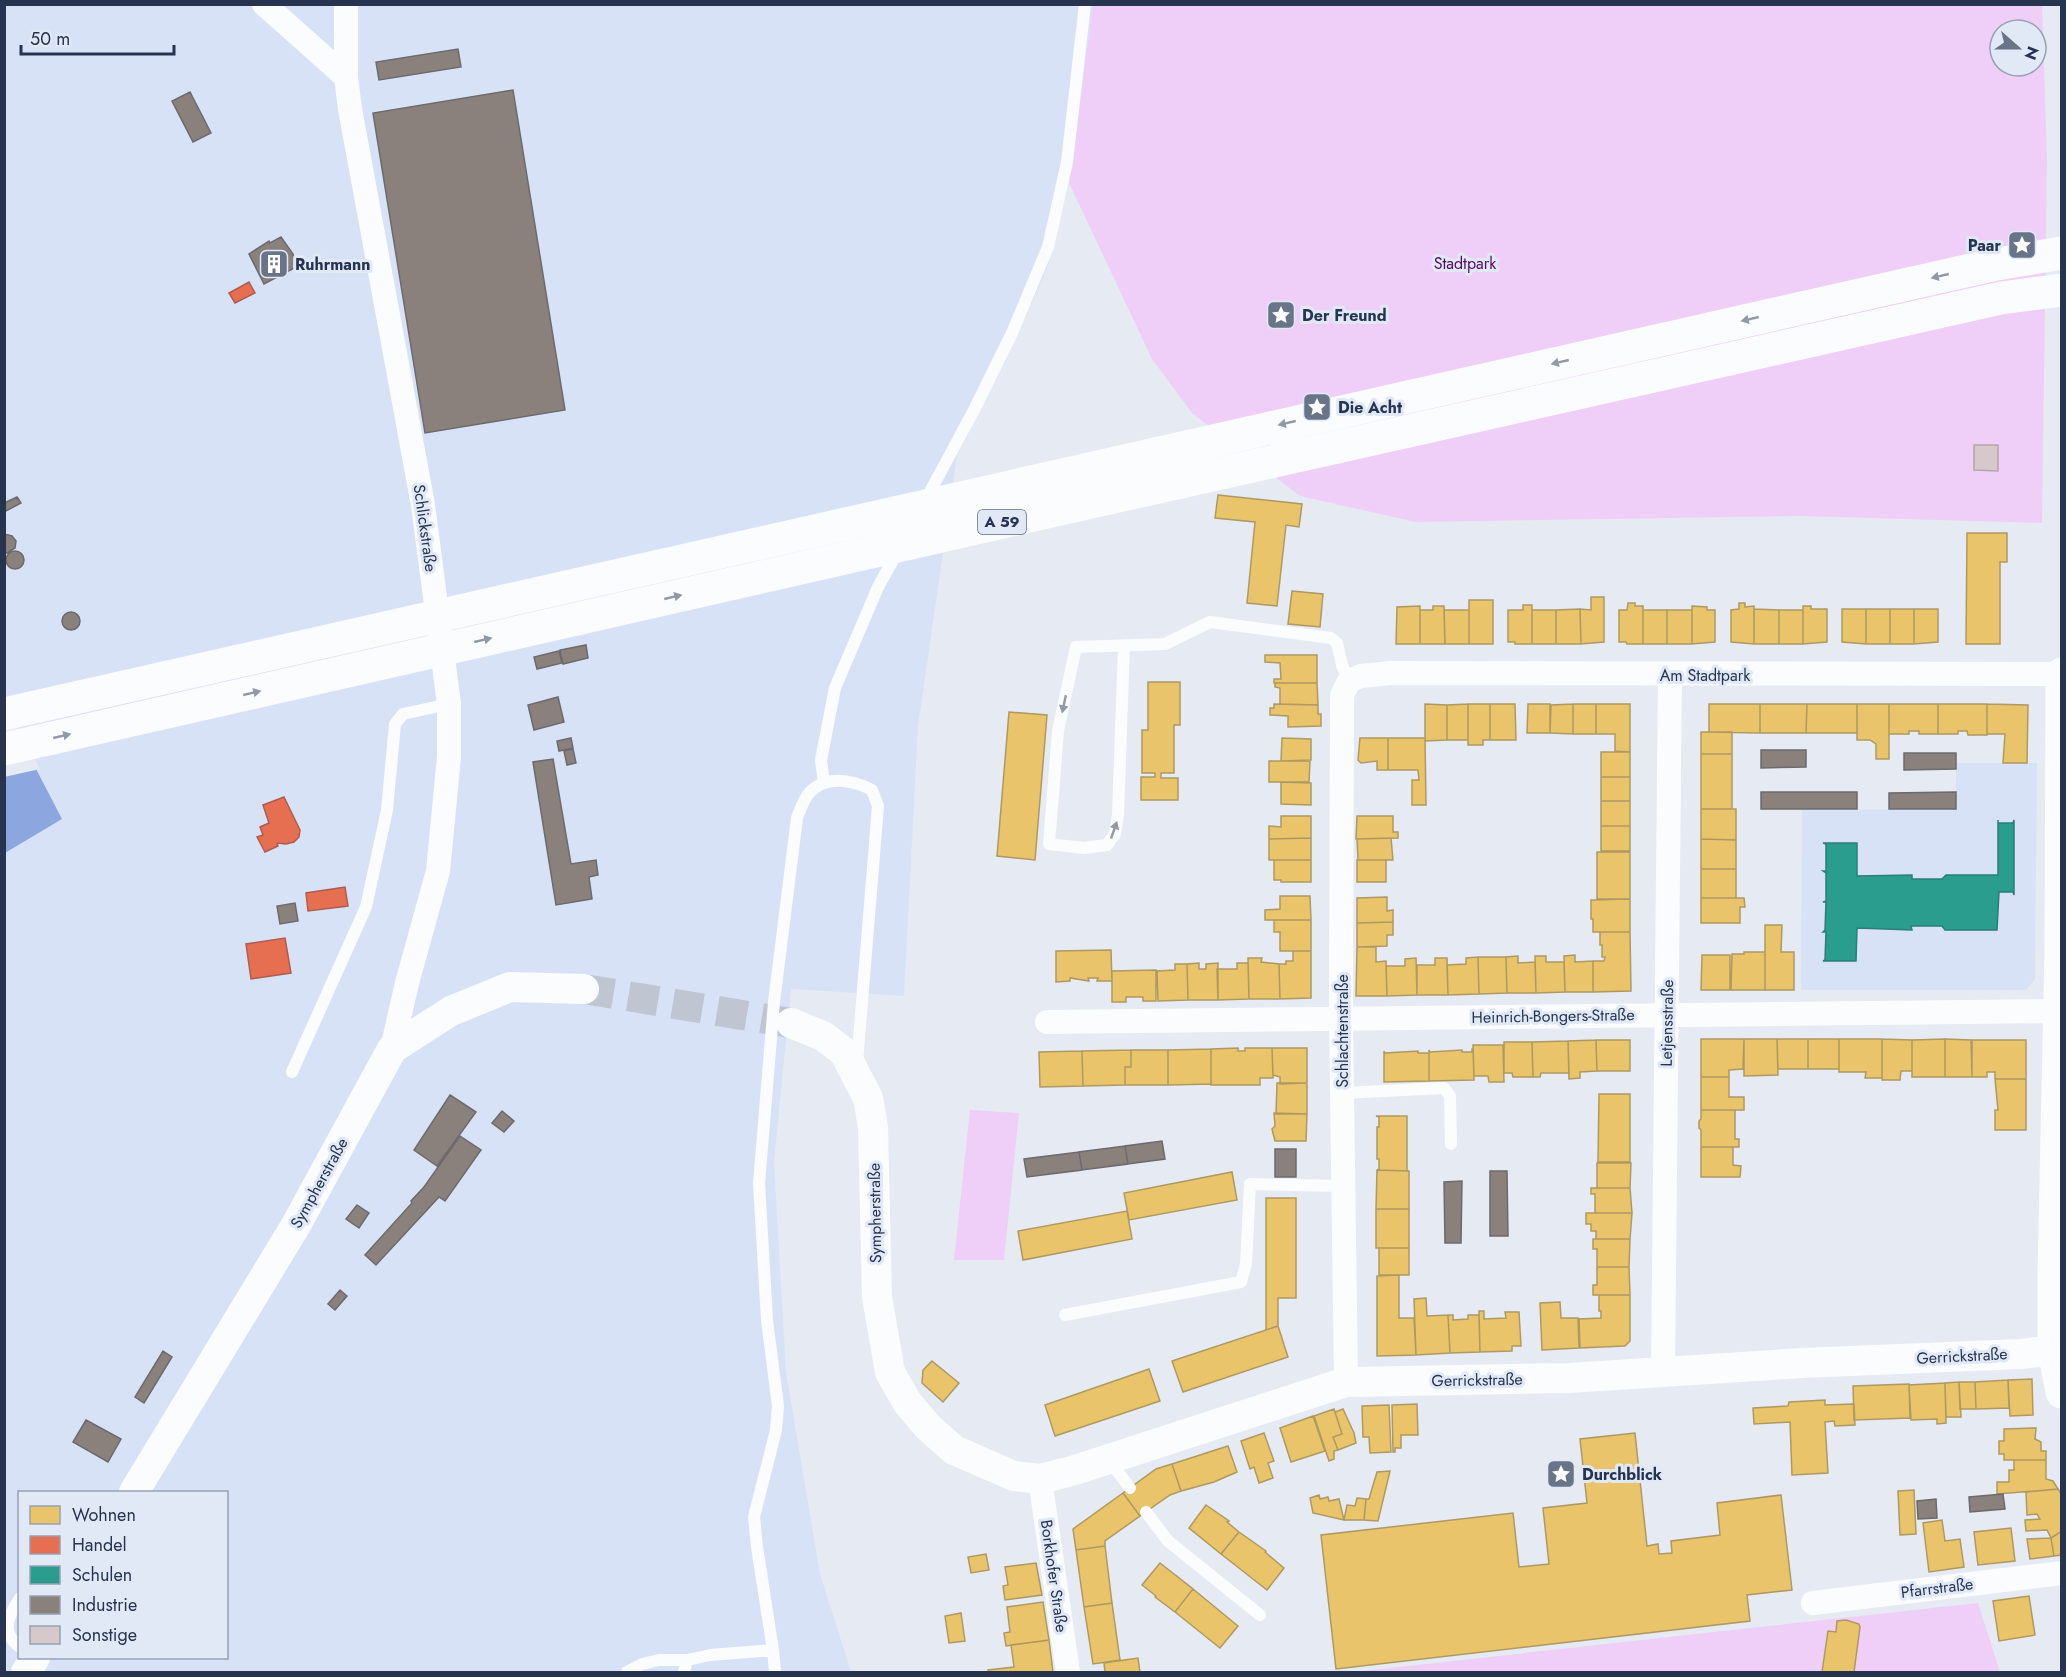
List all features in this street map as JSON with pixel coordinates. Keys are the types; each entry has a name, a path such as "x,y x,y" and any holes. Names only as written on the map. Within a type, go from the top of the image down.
{"main road":[{"name":"A 59","path":"4,714 1962,271 2061,253"},
{"name":"A 59","path":"4,749 1989,300 2061,290"},
{"path":"2061,674 2059,1011 2054,1251 2061,1392"}],"street":[{"path":"264,4 346,77"},
{"name":"Schlickstraße","path":"346,4 346,77 350,110 423,505 449,704 449,757 438,871 407,983 392,1050"},
{"name":"Am Stadtpark","path":"1349,681 1360,676 1391,673 2061,674"},
{"name":"Letjensstraße","path":"1662,1372 1670,675"},
{"name":"Schlachtenstraße","path":"1346,1382 1341,1019 1342,695 1349,681"},
{"name":"Sympherstraße","path":"135,1491 296,1225 392,1050 451,1011 510,987 585,989"},
{"name":"Heinrich-Bongers-Straße","path":"1047,1022 2059,1011"},
{"name":"Sympherstraße","path":"791,1023 823,1036 844,1052 868,1098 873,1127 877,1297 890,1372 907,1402 928,1427"},
{"name":"Gerrickstraße","path":"928,1427 954,1450 1014,1476 1040,1479 1346,1382 1569,1378 2058,1350"},
{"name":"Borkhofer Straße","path":"1040,1479 1068,1672"},
{"name":"Pfarrstraße","path":"1813,1602 2061,1573"},
{"path":"26,1672 34,1659"}],"lane":[{"path":"824,783 820,760 835,688 878,587 974,411 1012,333 1048,247 1066,162 1085,4"},
{"path":"1124,645 1118,815 1115,834 1107,845 1084,848 1049,844 1058,731 1076,647 1124,645 1165,644 1210,622 1331,638 1337,643 1342,665 1349,681"},
{"path":"292,1072 366,907 387,810 395,724 403,714 449,704"},
{"path":"775,1672 754,1517 776,1430 778,1406 767,1320 759,1183 774,1002 797,818 808,793 824,783 834,781 862,785 872,790 878,806 856,1073"},
{"path":"1342,1093 1444,1088 1450,1096 1451,1144"},
{"path":"1065,1315 1241,1282 1246,1264 1250,1184 1343,1186"},
{"path":"1109,1459 1130,1488"},
{"path":"1146,1512 1168,1541 1260,1615"},
{"path":"18,1602 7,1624 6,1634 11,1642 18,1646"},
{"path":"627,1672 642,1664 659,1660 687,1660 710,1655 773,1650"},
{"path":"684,1672 687,1660"}],"shaded area":[{"path":"5,5 1093,5 1069,183 1047,269 1007,357 957,456 918,726 904,996 791,989 774,1162 786,1372 820,1574 851,1672 5,1672 4,853 62,819 5,707"},
{"path":"1956,763 2037,763 2035,979 2026,990 1801,990 1802,810 1956,809"}],"green space":[{"name":"Stadtpark","path":"1093,5 2042,5 2042,18 1988,18 1988,78 2044,78 2047,158 2042,523 1801,516 1416,522 1300,496 1192,413 1152,359 1069,183"},
{"path":"970,1110 1019,1113 1004,1260 954,1260"},
{"path":"1978,1603 2000,1672 1353,1672"}],"water":[{"path":"4,707 62,819 5,853 4,853"}],"pier":[{"path":"5,704 7,705 40,769 4,777"}],"building: Wohnen":[{"path":"1218,495 1302,504 1299,527 1286,525 1277,606 1247,603 1255,522 1215,518"},
{"path":"1967,533 2007,533 2007,562 2000,562 2000,644 1966,644"},
{"path":"1292,591 1323,594 1320,627 1288,624"},
{"path":"1591,597 1604,597 1604,642 1581,644 1580,609 1591,610"},
{"path":"1469,600 1493,600 1493,644 1469,644"},
{"path":"1628,603 1643,606 1643,644 1619,642 1619,610 1627,610"},
{"path":"1739,603 1745,603 1745,607 1754,606 1754,644 1731,642 1731,610 1739,609"},
{"path":"1523,605 1532,605 1532,644 1508,642 1508,610 1523,610"},
{"path":"1420,606 1420,644 1396,644 1397,607"},
{"path":"1433,606 1444,606 1445,644 1420,644 1420,610 1433,610"},
{"path":"1692,606 1715,610 1715,642 1692,644"},
{"path":"1803,606 1811,606 1811,609 1827,609 1827,642 1803,644"},
{"path":"1580,609 1581,644 1556,644 1556,610"},
{"path":"1754,609 1779,610 1779,644 1754,644"},
{"path":"1842,609 1866,609 1866,644 1842,642"},
{"path":"1866,609 1890,609 1890,644 1866,644"},
{"path":"1890,609 1914,609 1914,644 1890,644"},
{"path":"1914,609 1938,609 1938,642 1914,644"},
{"path":"1444,610 1469,610 1469,644 1445,644"},
{"path":"1532,610 1556,610 1556,644 1532,644"},
{"path":"1643,610 1667,610 1667,644 1643,644"},
{"path":"1667,610 1692,610 1692,644 1667,644"},
{"path":"1779,610 1803,610 1803,644 1779,644"},
{"path":"1265,655 1317,655 1317,683 1274,683 1274,679 1281,679 1280,663 1265,662"},
{"path":"1148,682 1180,682 1180,725 1174,725 1174,773 1161,773 1161,778 1178,778 1178,800 1141,800 1141,777 1155,777 1155,773 1142,773 1142,730 1148,730"},
{"path":"1275,683 1317,683 1318,705 1280,704 1280,688 1275,687"},
{"path":"1274,704 1318,705 1321,726 1288,727 1288,716 1270,715 1270,708 1274,708"},
{"path":"1425,704 1447,705 1447,740 1425,741"},
{"path":"1468,704 1468,740 1447,740 1447,705"},
{"path":"1468,704 1490,704 1490,740 1483,740 1483,745 1468,745"},
{"path":"1490,704 1515,704 1516,740 1490,740"},
{"path":"1528,704 1550,704 1550,733 1527,733"},
{"path":"1573,704 1596,704 1596,734 1573,734"},
{"path":"1573,704 1573,734 1550,733 1551,705"},
{"path":"1596,704 1630,704 1630,752 1615,751 1615,734 1596,734"},
{"path":"1709,704 1760,704 1760,733 1709,732"},
{"path":"1760,704 1807,704 1806,733 1760,733"},
{"path":"1807,704 1857,704 1857,733 1806,733"},
{"path":"1857,704 1889,704 1889,759 1876,759 1876,744 1870,740 1857,740"},
{"path":"1889,704 1938,704 1938,734 1919,734 1919,731 1909,731 1909,734 1889,734"},
{"path":"1938,704 1987,704 1987,735 1968,735 1967,731 1958,731 1958,734 1938,734"},
{"path":"1987,704 2028,705 2027,763 2003,763 2005,734 1987,734"},
{"path":"1009,712 1047,715 1035,860 997,856"},
{"path":"1701,732 1732,732 1732,754 1701,754"},
{"path":"1282,738 1311,739 1311,760 1281,761"},
{"path":"1360,738 1388,738 1388,770 1377,770 1377,761 1361,763 1358,760"},
{"path":"1388,738 1425,738 1426,805 1412,805 1412,780 1419,780 1418,770 1388,770"},
{"path":"1601,752 1630,752 1630,777 1601,777"},
{"path":"1701,754 1732,754 1732,809 1701,809"},
{"path":"1269,761 1310,761 1309,782 1269,782"},
{"path":"1601,777 1630,777 1630,801 1601,801"},
{"path":"1281,782 1311,783 1311,805 1281,804"},
{"path":"1601,801 1630,801 1630,826 1601,826"},
{"path":"1701,809 1736,809 1736,840 1701,839"},
{"path":"1281,816 1311,816 1311,838 1269,839 1269,826 1281,827"},
{"path":"1357,816 1393,816 1393,832 1398,832 1398,838 1356,839"},
{"path":"1601,826 1630,826 1630,851 1601,851"},
{"path":"1311,838 1311,860 1269,860 1269,839"},
{"path":"1391,838 1393,860 1358,860 1357,839"},
{"path":"1701,839 1736,840 1736,869 1701,869"},
{"path":"1597,852 1630,852 1630,899 1597,899"},
{"path":"1274,860 1311,860 1311,882 1274,880"},
{"path":"1357,860 1386,860 1386,882 1357,882"},
{"path":"1701,869 1736,869 1736,898 1701,898"},
{"path":"1280,896 1310,896 1311,920 1265,920 1265,910 1280,909"},
{"path":"1387,897 1387,911 1393,910 1393,922 1357,923 1357,898"},
{"path":"1701,898 1744,898 1745,907 1740,907 1740,923 1701,923"},
{"path":"1630,899 1630,932 1593,932 1591,900"},
{"path":"1274,920 1311,920 1311,951 1280,951 1280,932 1274,932"},
{"path":"1393,922 1393,935 1387,935 1387,946 1357,947 1357,923"},
{"path":"1765,925 1782,925 1781,952 1794,952 1794,990 1765,990"},
{"path":"1600,932 1630,932 1631,991 1593,992 1593,961 1604,961 1605,957 1602,957"},
{"path":"1357,947 1376,947 1376,962 1386,961 1387,996 1356,996"},
{"path":"1111,950 1112,981 1097,981 1098,978 1088,978 1089,981 1070,978 1070,981 1056,982 1056,951"},
{"path":"1293,951 1311,951 1311,998 1280,999 1279,964 1293,961"},
{"path":"1744,952 1765,952 1765,990 1731,990 1732,954 1744,954"},
{"path":"1575,955 1575,962 1593,961 1593,992 1565,992 1564,956"},
{"path":"1702,955 1730,955 1730,990 1701,990"},
{"path":"1518,956 1518,963 1535,962 1536,993 1507,993 1506,957"},
{"path":"1535,956 1546,956 1546,962 1564,962 1565,992 1536,993"},
{"path":"1478,957 1506,957 1507,993 1479,994"},
{"path":"1478,957 1479,994 1448,995 1447,965 1466,964 1466,958"},
{"path":"1248,958 1262,958 1261,962 1279,964 1280,999 1249,999"},
{"path":"1416,958 1417,995 1387,996 1386,966 1405,966 1405,959"},
{"path":"1435,958 1447,958 1448,995 1417,995 1417,965 1435,965"},
{"path":"1199,963 1199,969 1206,969 1206,964 1218,963 1218,1000 1188,1000 1187,964"},
{"path":"1237,963 1248,963 1249,999 1218,1000 1217,969 1237,969"},
{"path":"1175,964 1187,964 1188,1000 1158,1001 1157,971 1175,970"},
{"path":"1156,970 1156,1001 1143,1001 1143,997 1126,997 1126,1002 1112,1002 1112,971"},
{"path":"1701,1039 1744,1039 1743,1069 1729,1070 1729,1077 1701,1077"},
{"path":"1744,1039 1777,1039 1778,1075 1744,1076"},
{"path":"1777,1039 1808,1039 1808,1069 1778,1069"},
{"path":"1808,1039 1839,1039 1839,1069 1808,1069"},
{"path":"1839,1039 1882,1039 1882,1078 1865,1078 1866,1072 1839,1072"},
{"path":"1882,1039 1912,1040 1912,1071 1901,1071 1900,1080 1882,1080"},
{"path":"1945,1039 1971,1040 1972,1077 1945,1077"},
{"path":"1945,1039 1945,1077 1912,1077 1912,1040"},
{"path":"1596,1040 1630,1040 1630,1071 1597,1071"},
{"path":"1596,1040 1597,1071 1580,1072 1580,1078 1569,1079 1568,1041"},
{"path":"1972,1040 2026,1040 2026,1079 1995,1079 1995,1072 1987,1072 1987,1077 1972,1077"},
{"path":"1568,1041 1569,1073 1541,1073 1540,1077 1533,1077 1532,1042"},
{"path":"1504,1042 1532,1042 1533,1077 1513,1077 1512,1073 1504,1073"},
{"path":"1473,1045 1503,1045 1504,1082 1489,1082 1488,1076 1474,1076"},
{"path":"1238,1048 1238,1051 1245,1051 1245,1048 1272,1048 1273,1078 1260,1078 1260,1085 1211,1085 1211,1049"},
{"path":"1272,1048 1307,1048 1307,1083 1280,1084 1280,1077 1273,1075"},
{"path":"1211,1049 1211,1084 1168,1085 1168,1050"},
{"path":"1472,1049 1474,1080 1429,1081 1429,1050 1430,1052 1462,1050 1462,1052 1472,1052"},
{"path":"1131,1050 1131,1067 1125,1067 1125,1085 1083,1086 1082,1051"},
{"path":"1131,1050 1168,1050 1168,1085 1125,1085 1125,1067 1131,1067"},
{"path":"1082,1051 1083,1086 1040,1087 1039,1052"},
{"path":"1384,1051 1385,1053 1418,1051 1418,1053 1429,1053 1429,1081 1384,1082"},
{"path":"1701,1077 1729,1077 1729,1097 1744,1097 1744,1110 1701,1110"},
{"path":"1995,1079 2026,1079 2026,1130 1995,1130 1995,1110 1998,1110"},
{"path":"1277,1083 1307,1083 1307,1114 1276,1114"},
{"path":"1599,1094 1630,1094 1630,1162 1598,1162"},
{"path":"1701,1110 1735,1110 1735,1139 1739,1139 1739,1147 1701,1147 1699,1121"},
{"path":"1274,1113 1307,1114 1306,1141 1275,1141 1272,1129 1275,1126"},
{"path":"1376,1116 1407,1116 1407,1171 1377,1170 1379,1169 1377,1127 1379,1127 1379,1117"},
{"path":"1701,1147 1733,1147 1733,1165 1741,1166 1740,1177 1701,1177"},
{"path":"1597,1163 1631,1163 1630,1188 1597,1188"},
{"path":"1377,1170 1409,1171 1409,1209 1376,1209"},
{"path":"1232,1172 1237,1200 1129,1220 1124,1193"},
{"path":"1591,1188 1630,1188 1632,1213 1595,1213 1595,1194 1591,1194"},
{"path":"1266,1198 1296,1198 1296,1298 1278,1298 1278,1326 1266,1330"},
{"path":"1376,1209 1409,1209 1409,1248 1376,1248"},
{"path":"1127,1211 1132,1239 1023,1260 1018,1231"},
{"path":"1586,1213 1632,1213 1630,1239 1596,1239 1596,1231 1591,1231 1591,1224 1586,1224"},
{"path":"1593,1239 1630,1239 1629,1267 1597,1267 1597,1249 1593,1249"},
{"path":"1379,1248 1409,1248 1409,1275 1379,1275"},
{"path":"1597,1267 1629,1267 1630,1295 1593,1295 1593,1285 1597,1285"},
{"path":"1399,1275 1399,1318 1414,1318 1416,1355 1377,1356 1377,1276"},
{"path":"1599,1295 1630,1295 1630,1341 1625,1346 1580,1348 1579,1319 1601,1318"},
{"path":"1426,1298 1427,1316 1448,1315 1450,1353 1416,1355 1414,1299"},
{"path":"1560,1302 1561,1318 1578,1318 1579,1348 1542,1350 1540,1303"},
{"path":"1479,1311 1484,1311 1484,1319 1506,1318 1505,1312 1519,1312 1521,1346 1512,1346 1512,1351 1480,1352"},
{"path":"1448,1315 1453,1315 1453,1320 1468,1319 1468,1315 1479,1315 1480,1352 1450,1353"},
{"path":"1278,1326 1288,1357 1183,1392 1172,1361"},
{"path":"932,1361 959,1383 943,1402 922,1383 923,1370"},
{"path":"1149,1369 1160,1401 1055,1436 1045,1405"},
{"path":"2032,1379 2033,1415 2010,1416 2008,1380"},
{"path":"2008,1380 2009,1408 1976,1409 1975,1382"},
{"path":"1959,1382 1975,1382 1976,1409 1960,1409"},
{"path":"1959,1382 1961,1417 1946,1417 1945,1383"},
{"path":"1945,1383 1946,1423 1937,1424 1937,1419 1911,1420 1909,1385"},
{"path":"1909,1384 1910,1418 1854,1420 1853,1386"},
{"path":"1825,1400 1825,1405 1854,1404 1855,1425 1835,1426 1834,1421 1825,1422 1828,1473 1792,1475 1790,1422 1754,1424 1753,1408 1788,1406 1789,1402"},
{"path":"1417,1404 1418,1435 1401,1435 1401,1448 1395,1448 1393,1452 1392,1405"},
{"path":"1389,1405 1391,1452 1370,1453 1369,1437 1363,1437 1362,1406"},
{"path":"1334,1409 1342,1434 1333,1437 1338,1450 1334,1451 1334,1459 1329,1461 1314,1416"},
{"path":"1343,1409 1356,1443 1338,1450 1333,1437 1342,1434 1335,1412"},
{"path":"1313,1416 1325,1451 1291,1462 1280,1428"},
{"path":"2036,1428 2035,1439 2041,1442 2041,1451 2046,1451 2046,1460 2004,1460 2004,1454 1999,1454 1999,1441 2004,1441 2004,1429"},
{"path":"1264,1433 1274,1461 1268,1463 1273,1478 1259,1483 1254,1467 1250,1469 1241,1441"},
{"path":"1635,1433 1647,1546 1658,1544 1659,1554 1672,1553 1671,1541 1720,1535 1717,1503 1781,1495 1792,1590 1747,1595 1750,1621 1336,1669 1321,1535 1513,1513 1519,1567 1549,1564 1543,1508 1587,1503 1580,1439"},
{"path":"1228,1446 1237,1472 1214,1482 1181,1491 1172,1464"},
{"path":"2014,1460 2046,1460 2046,1479 2053,1481 2058,1489 1997,1494 1997,1482 2009,1482 2009,1470 2014,1470"},
{"path":"1172,1464 1181,1491 1170,1495 1140,1516 1123,1493 1156,1469"},
{"path":"1390,1471 1378,1521 1364,1520 1366,1499 1369,1499 1377,1472"},
{"path":"2058,1489 2062,1495 2062,1531 2051,1538 2047,1530 2026,1531 2025,1520 2040,1519 2037,1514 2027,1515 2026,1492"},
{"path":"1914,1490 1916,1534 1900,1535 1898,1491"},
{"path":"1123,1493 1140,1516 1105,1541 1105,1546 1076,1550 1073,1529"},
{"path":"1319,1495 1320,1499 1328,1497 1329,1501 1339,1499 1344,1520 1313,1513 1310,1498"},
{"path":"1357,1498 1366,1499 1364,1520 1344,1520 1347,1505 1355,1506"},
{"path":"1206,1505 1229,1521 1227,1522 1239,1532 1221,1554 1189,1528"},
{"path":"1942,1520 1945,1541 1960,1539 1964,1567 1929,1572 1923,1523"},
{"path":"2011,1528 2015,1561 1978,1565 1974,1532"},
{"path":"2062,1531 2062,1555 2054,1556 2051,1538"},
{"path":"1239,1532 1266,1551 1284,1568 1267,1590 1221,1554"},
{"path":"2051,1538 2054,1556 2030,1559 2027,1539"},
{"path":"1105,1546 1112,1603 1084,1607 1076,1550"},
{"path":"986,1554 989,1570 971,1573 968,1557"},
{"path":"1036,1563 1042,1595 1005,1600 1003,1586 1008,1585 1005,1567"},
{"path":"1160,1563 1193,1589 1175,1612 1142,1585"},
{"path":"1193,1589 1238,1626 1220,1648 1175,1612"},
{"path":"2029,1596 2035,1635 1999,1641 1993,1601"},
{"path":"1043,1602 1049,1640 1006,1646 1004,1633 1010,1632 1007,1607"},
{"path":"1112,1603 1120,1660 1093,1664 1084,1607"},
{"path":"961,1613 965,1641 949,1643 945,1616"},
{"path":"1846,1620 1859,1624 1860,1627 1854,1672 1822,1672 1828,1631 1836,1632 1837,1621"},
{"path":"1049,1640 1053,1672 988,1672 988,1670 1014,1667 1011,1645"},
{"path":"1138,1658 1140,1672 1105,1672 1104,1663"}],"building: Handel":[{"path":"249,282 255,293 235,303 229,293"},
{"path":"284,797 300,830 299,837 294,842 277,843 278,846 265,852 257,837 263,835 260,827 269,823 263,805"},
{"path":"345,887 348,906 308,911 306,893"},
{"path":"285,938 291,973 251,979 246,944"}],"building: Schulen":[{"path":"2014,820 2014,895 2013,892 1999,892 1997,930 1945,930 1942,926 1911,926 1912,930 1857,928 1856,961 1823,961 1825,960 1826,932 1823,932 1826,902 1823,902 1826,901 1826,873 1823,871 1826,871 1826,844 1823,843 1857,843 1857,876 1912,875 1912,879 1942,879 1946,875 1998,875 1998,823 2013,823"}],"building: Industrie":[{"path":"458,49 461,67 379,80 376,62"},
{"path":"513,90 565,410 425,433 373,113"},
{"path":"190,92 211,133 193,142 172,101"},
{"name":"Ruhrmann","path":"281,237 293,254 296,267 264,284 249,254 269,241 270,243"},
{"path":"17,497 21,503 4,512 4,503"},
{"path":"4,534 12,536 16,541 15,548 7,553 4,553"},
{"path":"11,551 19,551 24,556 22,567 11,569 6,564 6,556"},
{"path":"67,612 75,612 80,617 78,628 67,630 62,625 62,617"},
{"path":"586,645 588,658 563,664 560,650"},
{"path":"559,651 562,663 537,669 534,657"},
{"path":"558,697 564,722 534,730 528,705"},
{"path":"571,738 573,748 559,751 557,741"},
{"path":"573,749 576,763 567,765 564,751"},
{"path":"1761,750 1806,750 1806,767 1761,768"},
{"path":"1904,753 1956,753 1956,769 1904,770"},
{"path":"553,759 571,864 596,860 598,875 589,877 592,899 556,905 533,762"},
{"path":"1761,792 1857,792 1857,809 1761,809"},
{"path":"1956,792 1956,809 1889,809 1889,793"},
{"path":"295,903 298,921 280,924 277,906"},
{"path":"450,1095 476,1112 437,1166 414,1150"},
{"path":"502,1111 514,1121 504,1132 492,1123"},
{"path":"460,1136 481,1150 445,1201 439,1197 376,1265 365,1255 412,1203 411,1201 424,1187"},
{"path":"1162,1141 1165,1159 1128,1164 1125,1146"},
{"path":"1125,1146 1128,1164 1082,1170 1079,1152"},
{"path":"1275,1149 1296,1149 1296,1177 1275,1177"},
{"path":"1079,1152 1082,1170 1027,1177 1024,1159"},
{"path":"1490,1171 1507,1171 1508,1236 1490,1236"},
{"path":"1462,1181 1461,1243 1445,1243 1444,1182"},
{"path":"357,1205 369,1213 359,1228 346,1219"},
{"path":"340,1290 347,1296 335,1310 328,1304"},
{"path":"163,1351 172,1357 144,1403 135,1397"},
{"path":"86,1420 121,1439 108,1462 73,1442"},
{"path":"2003,1494 2005,1509 1970,1512 1969,1497"},
{"path":"1936,1499 1937,1518 1918,1519 1917,1501"}],"building: Sonstige":[{"path":"1974,445 1998,445 1998,471 1974,470"}],"tunnel":[{"path":"584,989 791,1023"}],"place":[{"name":"Paar","path":"2022,245"},
{"name":"Ruhrmann","path":"274,264"},
{"name":"Der Freund","path":"1281,315"},
{"name":"Die Acht","path":"1317,407"},
{"name":"Durchblick","path":"1561,1474"}]}
